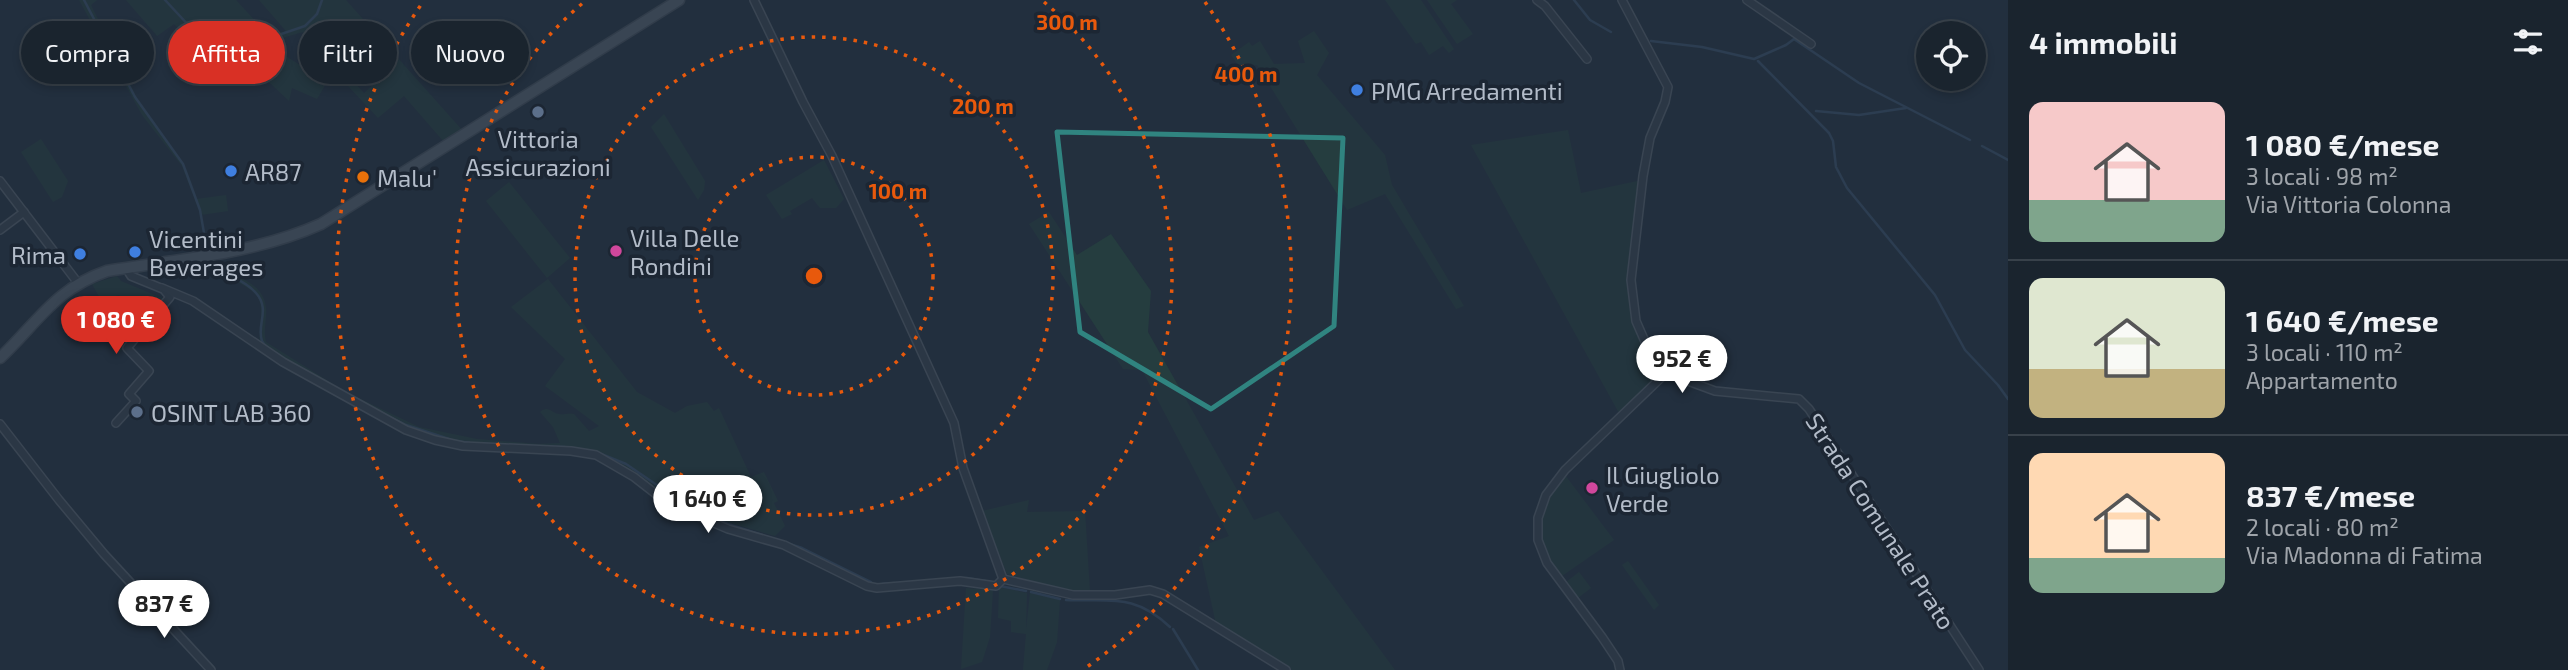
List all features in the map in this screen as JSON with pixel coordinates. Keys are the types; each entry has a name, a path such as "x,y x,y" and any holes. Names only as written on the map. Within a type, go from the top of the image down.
{"main road":[{"path":"0,358 58,298 78,283 107,271 257,245 294,236 321,224 679,0"}],"street":[{"path":"754,0 837,166 954,422 963,468 1003,579"},
{"path":"1536,0 1545,6 1587,60"},
{"path":"1620,670 1608,645 1547,563 1538,540 1538,518 1546,495 1564,470 1666,373 1650,353 1636,321 1631,280 1650,138 1665,102 1668,87 1622,0"},
{"path":"1747,0 1811,44"},
{"path":"0,181 3,192 24,212 78,283"},
{"path":"0,230 24,212"},
{"path":"126,268 131,276 200,306 283,362 416,433 463,446 571,451 596,455 634,477 661,498 686,511 728,529 784,545 867,586 877,588 960,581 996,586 1003,579"},
{"path":"116,424 136,401 129,394 149,371 127,348 170,297 163,289"},
{"name":"Strada Comunale Prato","path":"1666,373 1715,391 1799,399 1809,409 1979,670"},
{"path":"0,424 58,500 104,554 211,670"},
{"path":"1003,579 1073,595 1115,595 1150,590 1164,594 1286,670"}],"highlighted area":[{"path":"1057,132 1343,138 1334,326 1211,409 1080,332"}],"green space":[{"path":"79,0 97,0 91,5 99,21 91,21"},
{"path":"126,0 236,0 255,21 168,21 168,28 157,36 154,33 154,21 144,21"},
{"path":"259,0 346,0 365,21 299,21 299,33 285,37 285,21 277,21"},
{"path":"1385,0 1421,0 1454,49 1449,53 1443,46 1429,55 1421,42 1416,44"},
{"path":"1427,0 1457,0 1451,4 1473,34 1457,44"},
{"path":"1314,31 1329,53 1317,75 1385,155 1392,185 1464,306 1456,309 1385,194 1347,210 1257,65 1238,65 1231,55 1249,42 1252,46 1260,41 1274,64 1305,63 1298,41"},
{"path":"285,56 299,64 299,84 326,84 317,99 292,88 289,101 271,84 285,84"},
{"path":"397,57 411,73 411,84 421,84 463,131 444,142 404,96 378,118 346,84 356,84 364,93 374,84 397,84"},
{"path":"125,84 130,84 140,104 184,165 196,199 226,195 228,211 201,215 182,166 142,115"},
{"path":"664,114 705,181 704,190 698,200 651,127"},
{"path":"1568,130 1581,193 1642,180 1629,296 1639,336 1652,362 1654,381 1620,415 1471,145"},
{"path":"41,139 68,181 62,197 53,202 21,152"},
{"path":"824,160 844,199 836,208 820,208 812,198 782,219 766,195"},
{"path":"509,182 570,258 547,278 486,201"},
{"path":"1049,212 1077,255 1111,234 1151,291 1148,332 1254,520 1278,511 1395,670 1291,670 1216,624 1199,547 1229,536 1142,370 1123,369 1029,224"},
{"path":"222,270 250,283 261,293 266,308 266,342 344,391 419,427 477,439 539,444 560,443 553,427 540,412 545,409 559,414 574,414 589,431 599,426 545,386 565,359 511,307 548,279 637,392 675,413 687,406 707,402 714,411 719,408 751,477 764,472 778,501 774,503 785,526 775,536 720,520 690,505 684,496 675,496 663,488 658,493 597,455 455,443 415,432 331,388 259,344 261,305 258,298 254,292 220,272"},
{"path":"117,276 121,281 167,300 119,353 111,340 125,327 123,324 132,314 119,295 101,300 92,284"},
{"path":"1565,475 1614,540 1559,578 1545,550 1541,525 1548,501"},
{"path":"1029,500 1027,512 1085,511 1090,592 1066,591 1007,574 982,511"},
{"path":"1628,561 1659,605 1654,610 1622,565"},
{"path":"1579,572 1591,588 1578,598 1566,582"},
{"path":"999,587 1027,593 1026,629 1030,593 1060,600 1057,642 1047,670 1023,670 1026,634 1011,632 1011,621 998,618"},
{"path":"966,588 993,590 990,637 982,662 961,669"}],"waterway":[{"path":"84,0 135,97 183,164 200,210 207,250"},
{"path":"165,0 204,42 222,54 305,26 317,14 322,0"},
{"path":"1574,0 1590,20 1611,32"},
{"path":"1651,41 1702,47 1754,59 1794,39 1859,83 1970,140"},
{"path":"1758,61 1829,133 1833,141 1836,167 1847,188 1935,295 1965,350 2008,399"},
{"path":"1816,111 1859,115 1906,108"},
{"path":"1982,146 2008,160"},
{"path":"210,263 256,293 262,305 261,335 265,345 277,355 313,375"},
{"path":"374,409 406,425 452,440"},
{"path":"456,441 470,443"},
{"path":"550,447 565,447"},
{"path":"596,452 626,464 689,507"},
{"path":"693,509 728,524 802,548 871,582"},
{"path":"900,583 967,578 991,582"},
{"path":"882,584 894,583"},
{"path":"1000,586 1026,591"},
{"path":"1031,592 1060,599"},
{"path":"1066,600 1110,600 1133,604 1157,616 1170,627"},
{"path":"1173,629 1198,670"}],"place":[{"name":"PMG Arredamenti","path":"1357,90"},
{"name":"Vittoria Assicurazioni","path":"538,112"},
{"name":"AR87","path":"231,171"},
{"name":"Malu'","path":"363,177"},
{"name":"Villa Delle Rondini","path":"616,251"},
{"name":"Vicentini Beverages","path":"135,252"},
{"name":"Rima","path":"80,254"},
{"name":"OSINT LAB 360","path":"137,412"},
{"name":"Il Giugliolo Verde","path":"1592,488"}]}
